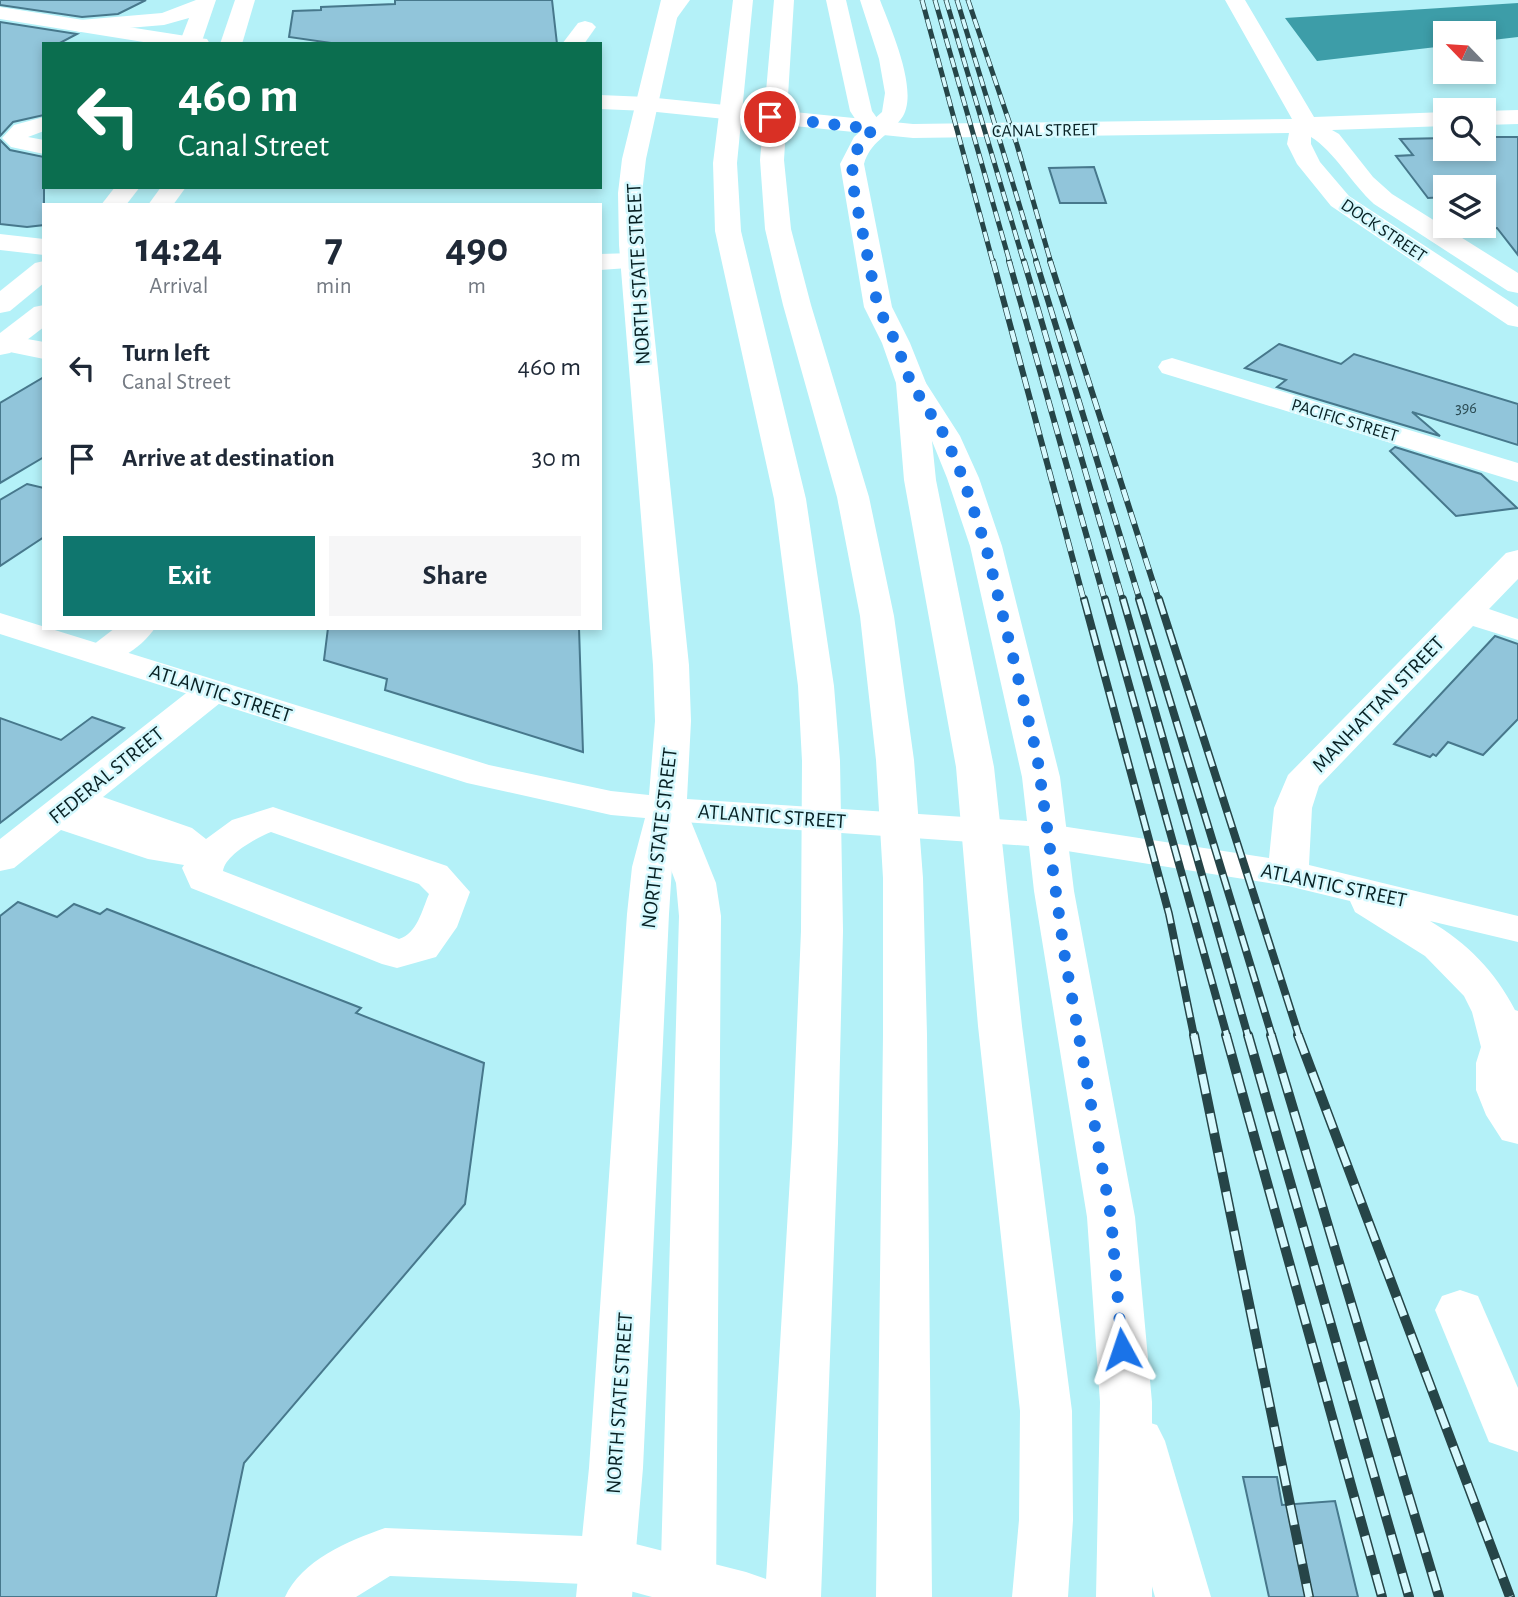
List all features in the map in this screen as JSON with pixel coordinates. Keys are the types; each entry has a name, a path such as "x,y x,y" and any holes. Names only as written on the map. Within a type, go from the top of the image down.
{"main road":[{"path":"232,42 245,0"},
{"path":"669,9 680,0"},
{"path":"743,0 730,114 725,197 728,231 737,282 790,499 816,686 821,761 823,873 815,1143 793,1597"},
{"path":"784,0 775,118 774,193 778,229 797,305 853,497 877,616 895,760 903,878 905,1035 904,1580"},
{"path":"836,0 861,111 873,129"},
{"path":"870,0 898,99 895,113 873,129 853,157 854,191 878,307 896,343 911,383 945,436 963,478 986,547 1037,755 1072,1004 1111,1217 1126,1402 1124,1597"},
{"path":"1235,0 1307,125"},
{"path":"80,26 164,19 206,3"},
{"path":"190,42 206,3"},
{"name":"NORTH STATE STREET","path":"606,1579 648,914 652,867 667,809 672,743 672,674 633,261 630,193 634,159 669,9"},
{"path":"0,13 184,42"},
{"path":"602,92 647,104"},
{"path":"602,102 647,104"},
{"name":"CANAL STREET","path":"647,104 873,129 995,131 1307,125 1433,120"},
{"path":"1496,118 1518,117"},
{"path":"7,135 42,124"},
{"name":"DOCK STREET","path":"1514,281 1377,194 1352,168 1331,139 1307,125 1299,136 1299,145 1330,191 1356,212 1518,319"},
{"path":"7,135 19,142 42,147"},
{"path":"115,203 126,189"},
{"path":"162,203 172,189"},
{"path":"0,242 42,247"},
{"path":"602,262 633,261"},
{"path":"0,263 42,269"},
{"path":"0,305 42,271"},
{"path":"1468,286 1514,281"},
{"path":"3,345 42,315"},
{"path":"3,345 42,351"},
{"name":"PACIFIC STREET","path":"1171,367 1518,473"},
{"path":"911,383 920,480 975,767 1007,1091 1045,1411 1046,1520 1040,1597"},
{"name":"MANHATTAN STREET","path":"1288,873 1293,808 1301,783 1518,560"},
{"path":"1467,613 1518,630"},
{"name":"ATLANTIC STREET","path":"0,623 480,775 600,801 667,809 1001,830 1048,836 1288,873 1518,929"},
{"path":"101,655 135,630"},
{"name":"FEDERAL STREET","path":"0,859 212,691"},
{"path":"65,808 178,837 206,855"},
{"path":"667,809 696,883 700,916 688,1597"},
{"path":"273,819 433,875 450,892 436,927 421,947 397,954 205,879 202,868 206,855 253,822 273,819"},
{"path":"1334,883 1424,936 1461,963 1474,977 1510,1032 1496,1070 1500,1096 1518,1128"},
{"path":"1461,1310 1515,1437"},
{"path":"1126,1402 1183,1597"},
{"path":"313,1597 350,1569 386,1552 746,1597"}],"water":[{"path":"1518,3 1518,37 1496,40 1496,21 1433,21 1433,47 1317,61 1285,18"}],"building":[{"path":"0,0 146,0 118,14 82,17 0,5"},
{"path":"395,0 552,0 557,42 324,42 289,37 293,11 395,4"},
{"path":"0,22 77,34 62,42 42,42 42,115 13,122 0,136"},
{"path":"1496,137 1518,137 1518,255 1496,228 1496,175 1433,175 1433,198 1428,198 1396,156 1413,155 1400,139 1433,138 1433,161 1496,161"},
{"path":"0,140 10,150 42,157 44,203 42,225 27,227 0,224"},
{"path":"1094,167 1106,203 1060,203 1049,168"},
{"path":"1279,344 1341,364 1354,354 1518,404 1518,445 1412,412 1440,436 1277,387 1286,380 1245,368"},
{"path":"42,378 42,458 0,483 0,403"},
{"path":"1395,447 1481,474 1517,508 1456,516 1390,451"},
{"path":"27,484 42,488 42,538 0,566 0,500"},
{"path":"328,630 579,630 583,752 385,690 387,679 324,660"},
{"path":"1495,636 1518,644 1518,719 1483,755 1448,742 1436,756 1433,754 1430,757 1394,744"},
{"path":"92,717 124,728 0,823 0,718 61,740"},
{"path":"18,902 57,917 74,904 100,914 107,909 361,1008 356,1013 484,1063 465,1204 244,1463 216,1597 0,1597 0,916"},
{"path":"1243,1477 1277,1477 1282,1505 1335,1501 1358,1597 1269,1597"}],"railway":[{"path":"922,0 993,263"},
{"path":"935,0 1010,263"},
{"path":"946,0 1024,263"},
{"path":"957,0 1037,263"},
{"path":"968,0 1017,145 1051,263"},
{"path":"993,261 1084,601"},
{"path":"1009,261 1105,601"},
{"path":"1024,261 1123,601"},
{"path":"1036,261 1140,601"},
{"path":"1050,261 1159,601"},
{"path":"1084,599 1169,914 1194,1036"},
{"path":"1105,599 1227,1036"},
{"path":"1123,599 1248,1036"},
{"path":"1139,599 1272,1036"},
{"path":"1159,599 1299,1036"},
{"path":"1194,1035 1309,1597"},
{"path":"1226,1035 1382,1597"},
{"path":"1248,1035 1409,1597"},
{"path":"1271,1035 1439,1597"},
{"path":"1298,1035 1510,1597"}],"route":[{"path":"770,117 873,129 859,145 852,164 854,191 873,290 883,322 896,343 911,383 945,436 972,503 1003,610 1041,777 1054,891 1111,1217 1122,1349"}]}
